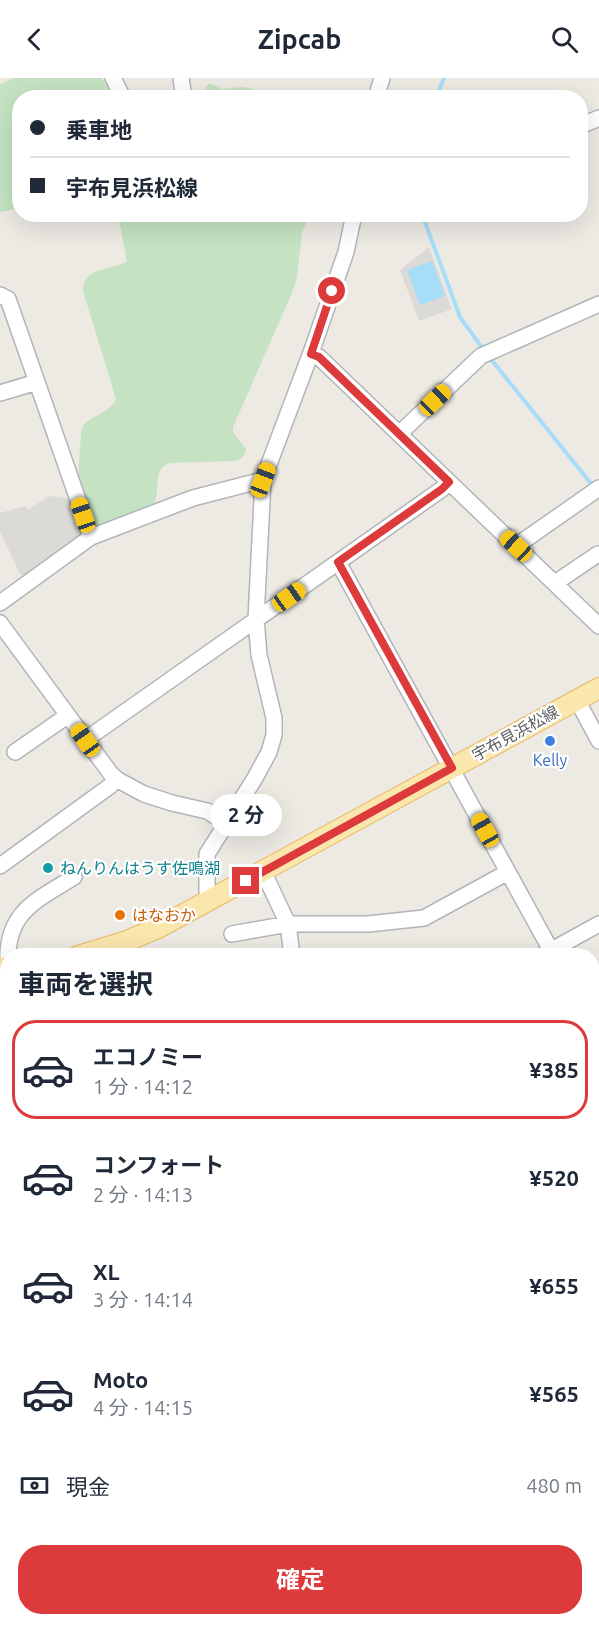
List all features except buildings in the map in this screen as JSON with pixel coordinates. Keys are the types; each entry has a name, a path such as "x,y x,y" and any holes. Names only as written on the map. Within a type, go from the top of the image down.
{"main road":[{"name":"宇布見浜松線","path":"107,948 146,934 599,688"}],"street":[{"path":"211,899 207,892 207,854 265,759 274,735 274,718 259,655 256,620 263,480 311,354 346,252 352,222"},
{"path":"0,295 8,299 91,537"},
{"path":"399,434 481,356 599,304"},
{"path":"311,354 319,357 599,626"},
{"path":"0,393 37,382"},
{"path":"0,603 91,537 186,501 263,480"},
{"path":"85,740 449,482"},
{"path":"516,546 599,488"},
{"path":"555,583 598,554"},
{"path":"338,562 452,768 546,948"},
{"path":"0,622 104,767 116,779 158,799 207,811 227,823"},
{"path":"577,700 599,741"},
{"path":"15,753 68,716"},
{"path":"0,866 110,786 116,779"},
{"path":"263,871 288,924 291,948"},
{"path":"232,934 288,924 368,924 424,918 508,872"},
{"path":"8,948 9,934 29,905 75,877"},
{"path":"559,948 599,924"}],"shaded area":[{"path":"429,247 452,309 419,321 400,270"},
{"path":"49,496 72,499 84,534 23,580 0,532 0,513 25,506 28,510"}],"green space":[{"path":"13,78 102,78 108,90 12,90 12,209 0,212 0,84"},
{"path":"208,84 212,84 221,89 243,87 255,90 205,90"},
{"path":"119,222 306,222 302,233 297,278 292,293 233,427 233,432 246,449 244,456 234,461 170,463 160,470 157,495 152,507 98,527 93,525 78,479 81,432 84,424 106,410 116,399 83,291 87,277 99,270 127,261"}],"water":[{"path":"432,261 445,296 420,305 407,270"}],"waterway":[{"path":"439,90 444,78"},
{"path":"425,222 460,317 483,349"},
{"path":"490,358 593,486"}],"place":[{"name":"Kelly","path":"550,741"},
{"name":"ねんりんはうす佐鳴湖","path":"48,868"},
{"name":"はなおか","path":"120,915"}],"route":[{"path":"246,881 452,768 338,562 449,482 319,357 311,354 332,291"}]}
